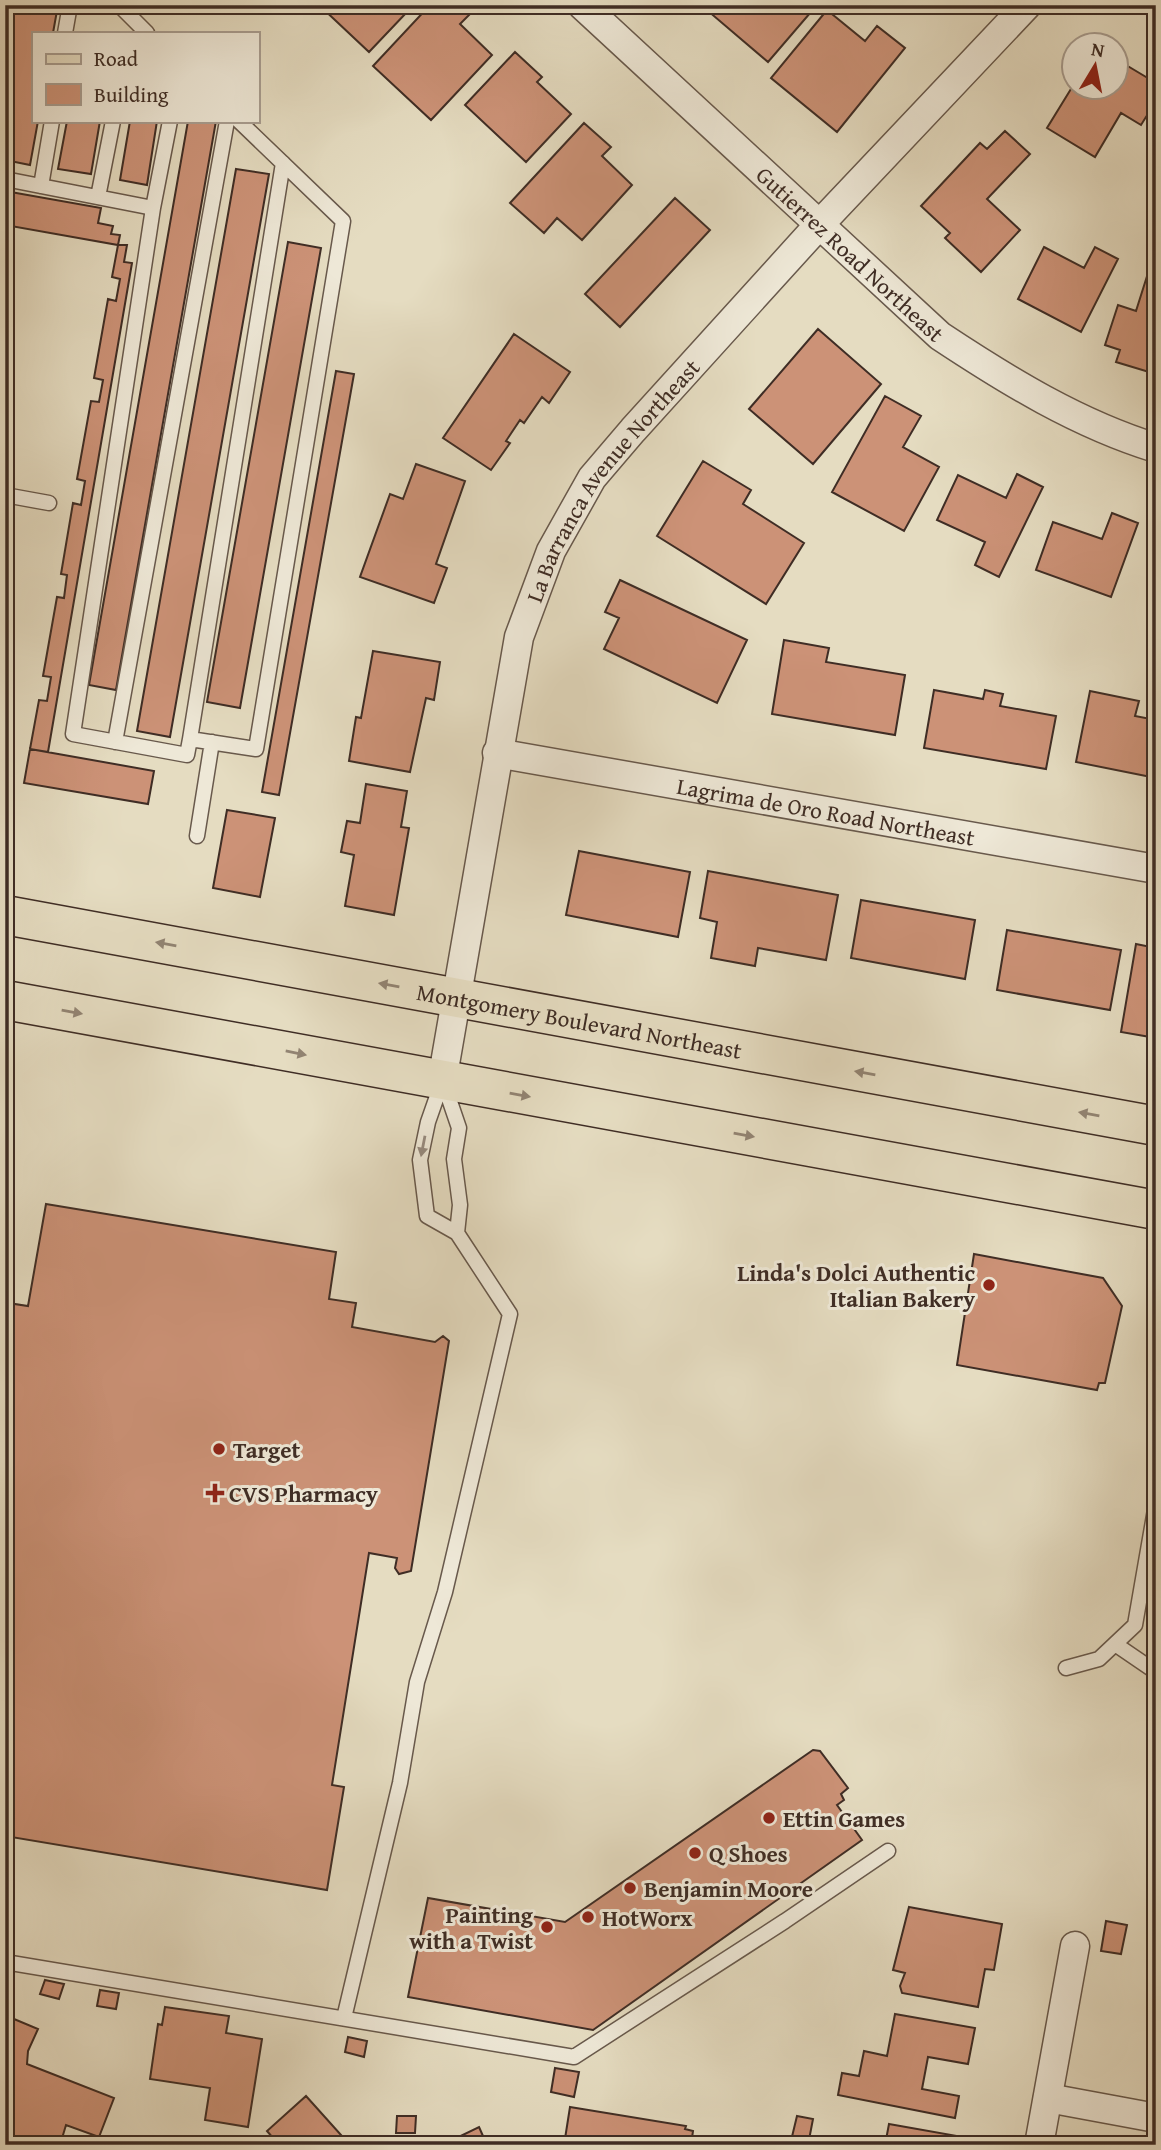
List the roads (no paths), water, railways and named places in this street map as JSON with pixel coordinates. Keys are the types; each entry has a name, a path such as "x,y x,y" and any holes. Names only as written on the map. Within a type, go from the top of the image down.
{"main road":[{"name":"Montgomery Boulevard Northeast","path":"5,915 1156,1126"},
{"path":"5,1000 1156,1210"}],"street":[{"name":"Gutierrez Road Northeast","path":"582,5 940,336 1007,380 1083,419 1156,448"},
{"name":"La Barranca Avenue Northeast","path":"443,1081 497,753 519,637 551,551 592,478 818,226 1027,5"},
{"name":"Lagrima de Oro Road Northeast","path":"497,753 1156,869"},
{"path":"1039,2145 1076,1946"},
{"path":"1048,2098 1156,2118"}],"lane":[{"path":"65,32 70,5"},
{"path":"118,5 131,26"},
{"path":"41,186 52,122"},
{"path":"98,197 113,122"},
{"path":"170,122 153,208 73,734 187,755 283,163"},
{"path":"115,742 227,122"},
{"path":"190,739 256,749 343,222 240,122"},
{"path":"5,179 153,208"},
{"path":"5,495 49,503"},
{"path":"197,836 212,742"},
{"name":"La Barranca Avenue Northeast","path":"344,2018 400,1783 416,1682 445,1591 510,1314 457,1233 427,1216 420,1160 428,1122 443,1081"},
{"name":"La Barranca Avenue Northeast","path":"443,1081 459,1128 454,1158 460,1205 457,1233"},
{"path":"1066,1668 1099,1659 1135,1625 1156,1504"},
{"path":"1115,1644 1156,1672"},
{"path":"5,1962 574,2057 888,1851"}],"place":[{"name":"Linda's Dolci Authentic Italian Bakery","path":"989,1285"},
{"name":"Target","path":"219,1449"},
{"name":"CVS Pharmacy","path":"215,1493"},
{"name":"Ettin Games","path":"769,1818"},
{"name":"Q Shoes","path":"695,1853"},
{"name":"Benjamin Moore","path":"630,1888"},
{"name":"HotWorx","path":"588,1917"},
{"name":"Painting with a Twist","path":"547,1927"}]}
